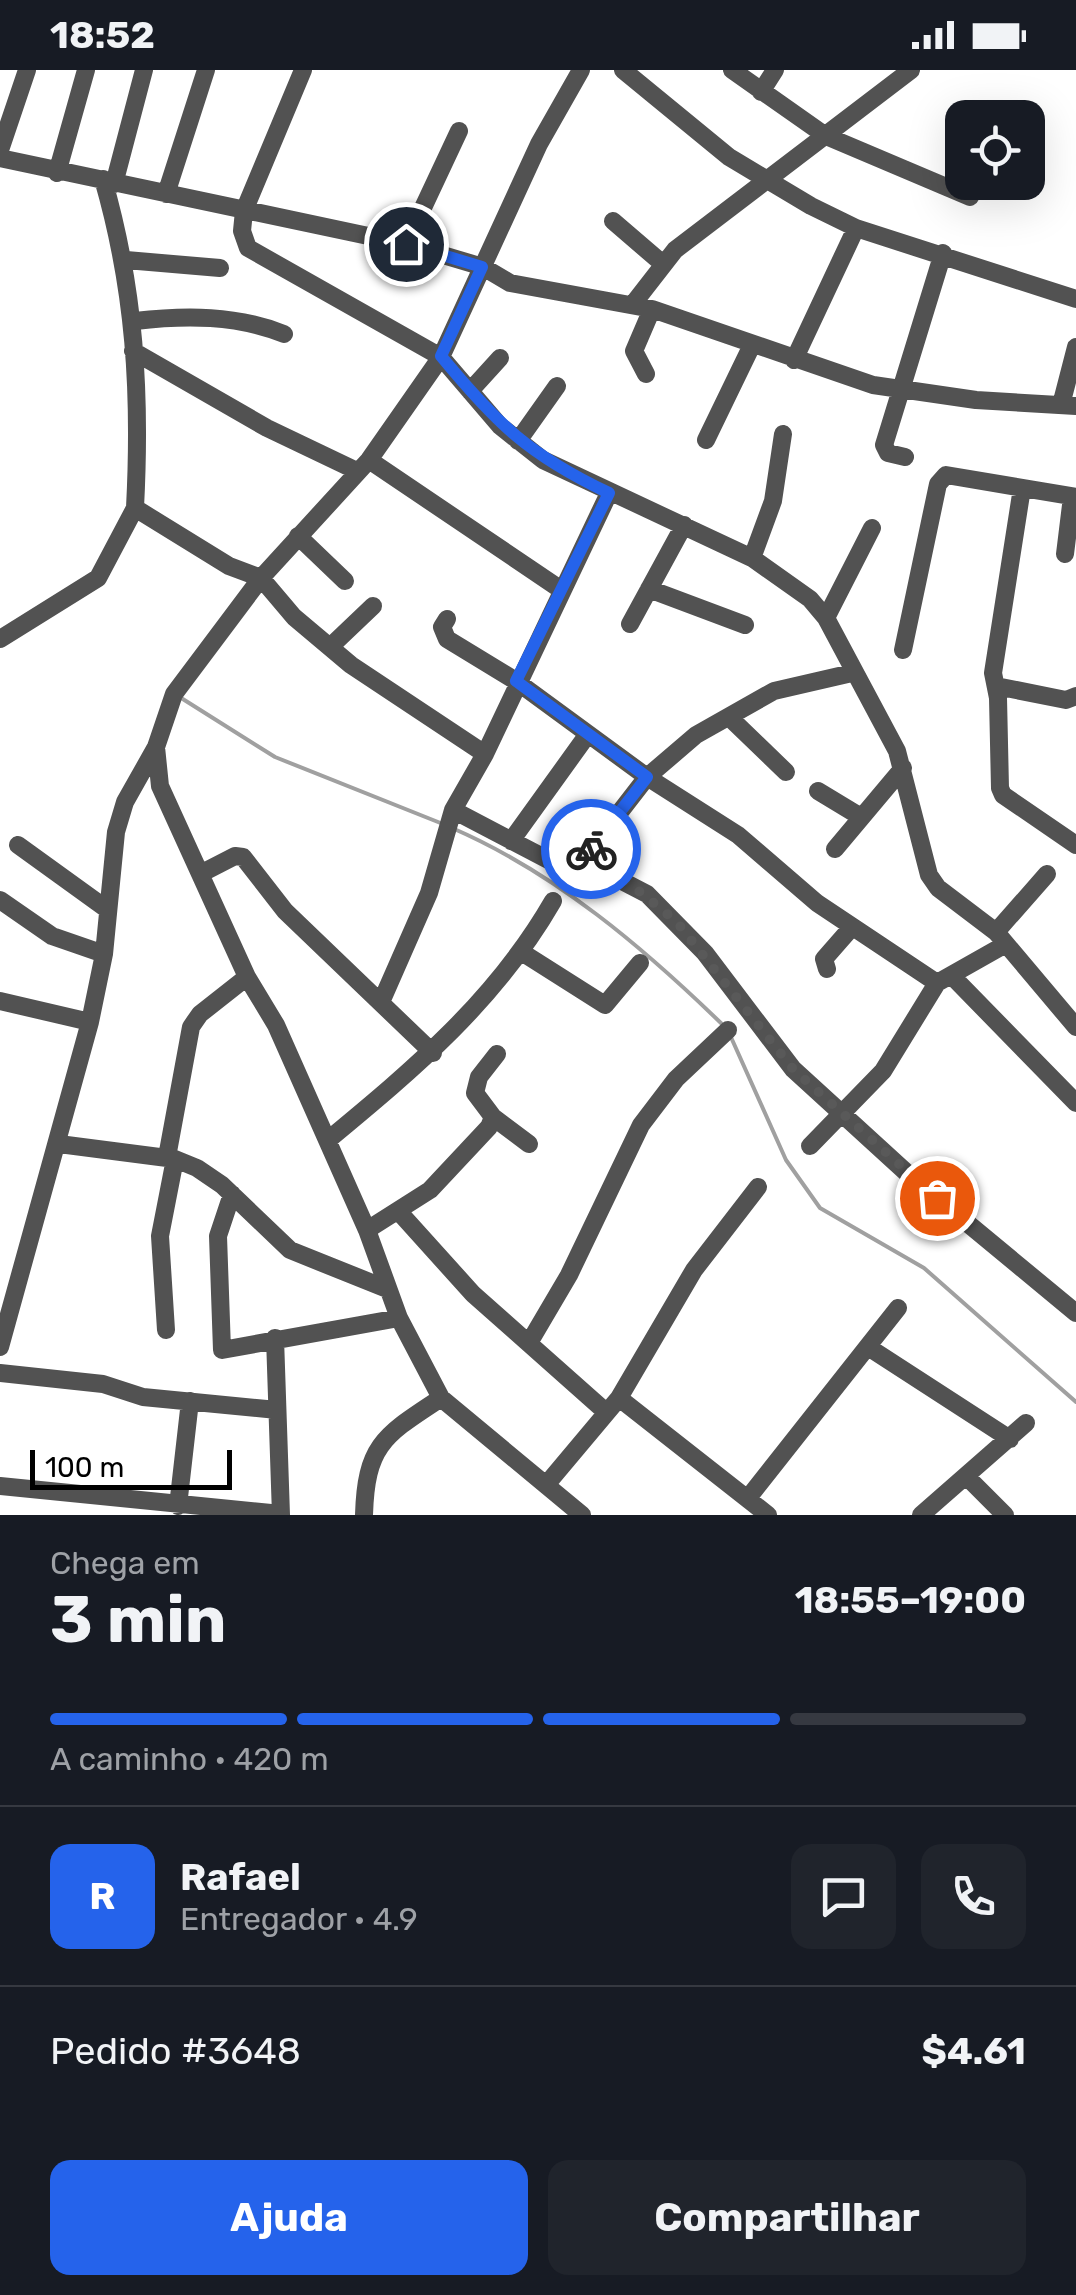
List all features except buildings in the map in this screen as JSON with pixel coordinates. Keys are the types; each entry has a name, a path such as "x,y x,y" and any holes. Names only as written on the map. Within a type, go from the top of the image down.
{"street":[{"path":"0,150 27,70"},
{"path":"57,173 86,70"},
{"path":"0,639 98,578 135,508 139,429 133,351 135,321 109,182 144,70"},
{"path":"166,194 206,70"},
{"path":"303,70 244,211 244,241 258,255 441,356 518,441 543,460 752,558 810,599 826,618 903,768 913,825 929,875 938,888 1001,938 1076,1027"},
{"path":"0,1347 60,1144 90,1022 104,954 116,832 125,802 156,747 174,694 262,578 362,466 441,356 539,144 581,70"},
{"path":"623,70 764,182 856,228 1076,299"},
{"path":"732,70 826,136 945,186"},
{"path":"761,92 775,70"},
{"path":"646,374 634,352 642,306 663,264 910,70"},
{"path":"406,244 459,131"},
{"path":"0,158 406,244 482,267 510,283 642,306 794,360 898,390 1068,405 1076,347"},
{"path":"613,221 663,264"},
{"path":"794,360 856,228"},
{"path":"905,457 888,453 884,445 943,253"},
{"path":"126,260 220,268"},
{"path":"135,321 185,316 237,320 284,334"},
{"path":"706,440 752,345"},
{"path":"133,351 267,428 362,466 560,589"},
{"path":"470,391 500,358"},
{"path":"518,441 558,386"},
{"path":"752,558 773,501 784,434"},
{"path":"903,650 938,484 946,475 958,474 1074,497 1065,554"},
{"path":"1022,488 993,673 998,772 1004,796 1076,845"},
{"path":"382,1000 429,893 453,810 485,754 516,681 609,493"},
{"path":"135,508 228,566 262,578 294,617 351,664 485,754"},
{"path":"630,624 684,525"},
{"path":"826,618 872,528"},
{"path":"298,536 345,581"},
{"path":"649,589 745,626"},
{"path":"332,646 373,606"},
{"path":"448,618 442,627 447,638 516,681 647,777 747,842 803,892 852,926 944,979 1076,1103"},
{"path":"578,866 647,777 696,735 792,684 852,672"},
{"path":"996,686 1066,700 1076,696"},
{"path":"728,717 786,772"},
{"path":"511,841 588,734"},
{"path":"156,747 160,786 248,977 276,1025 368,1230 399,1318 441,1398 582,1515"},
{"path":"835,849 903,768"},
{"path":"818,791 861,818"},
{"path":"453,810 560,866 595,866 625,880 668,913 705,954 793,1069 908,1174 1076,1313"},
{"path":"18,844 108,910"},
{"path":"200,874 235,856 243,857 286,910 433,1053"},
{"path":"810,1146 883,1070 944,979 1001,938 1048,874"},
{"path":"0,900 52,936 104,954"},
{"path":"328,1140 433,1053 523,953 553,901"},
{"path":"827,969 824,959 852,926"},
{"path":"523,953 605,1006 640,962"},
{"path":"166,1330 160,1236 191,1027 200,1014 248,977"},
{"path":"0,1001 90,1022"},
{"path":"529,1343 569,1276 641,1124 676,1079 728,1030"},
{"path":"498,1054 479,1077 475,1093 492,1117 528,1144"},
{"path":"368,1230 400,1213 448,1173 492,1117"},
{"path":"60,1144 171,1158 197,1168 232,1194 290,1250 387,1289"},
{"path":"546,1485 612,1405 694,1270 758,1187"},
{"path":"232,1194 218,1236 221,1347 228,1350 275,1338 399,1318"},
{"path":"400,1213 472,1294 529,1343 768,1515"},
{"path":"748,1498 898,1308"},
{"path":"0,1486 280,1514 275,1338"},
{"path":"868,1348 1010,1439"},
{"path":"0,1373 103,1384 143,1397 277,1410"},
{"path":"364,1515 370,1458 378,1443 441,1398"},
{"path":"178,1506 190,1400"},
{"path":"921,1515 968,1478 1026,1423"},
{"path":"968,1478 1005,1515"}],"waterway":[{"path":"178,696 275,757 443,824"},
{"path":"452,828 563,890 630,941 725,1027"},
{"path":"730,1035 786,1160 820,1208 924,1268 1076,1402"}],"way so far":[{"path":"591,849 578,866 595,866 625,880 676,921 793,1069 937,1198"}],"route":[{"path":"406,244 482,267 441,356 500,426 518,441 543,460 609,493 516,681 647,777 591,849"}]}
